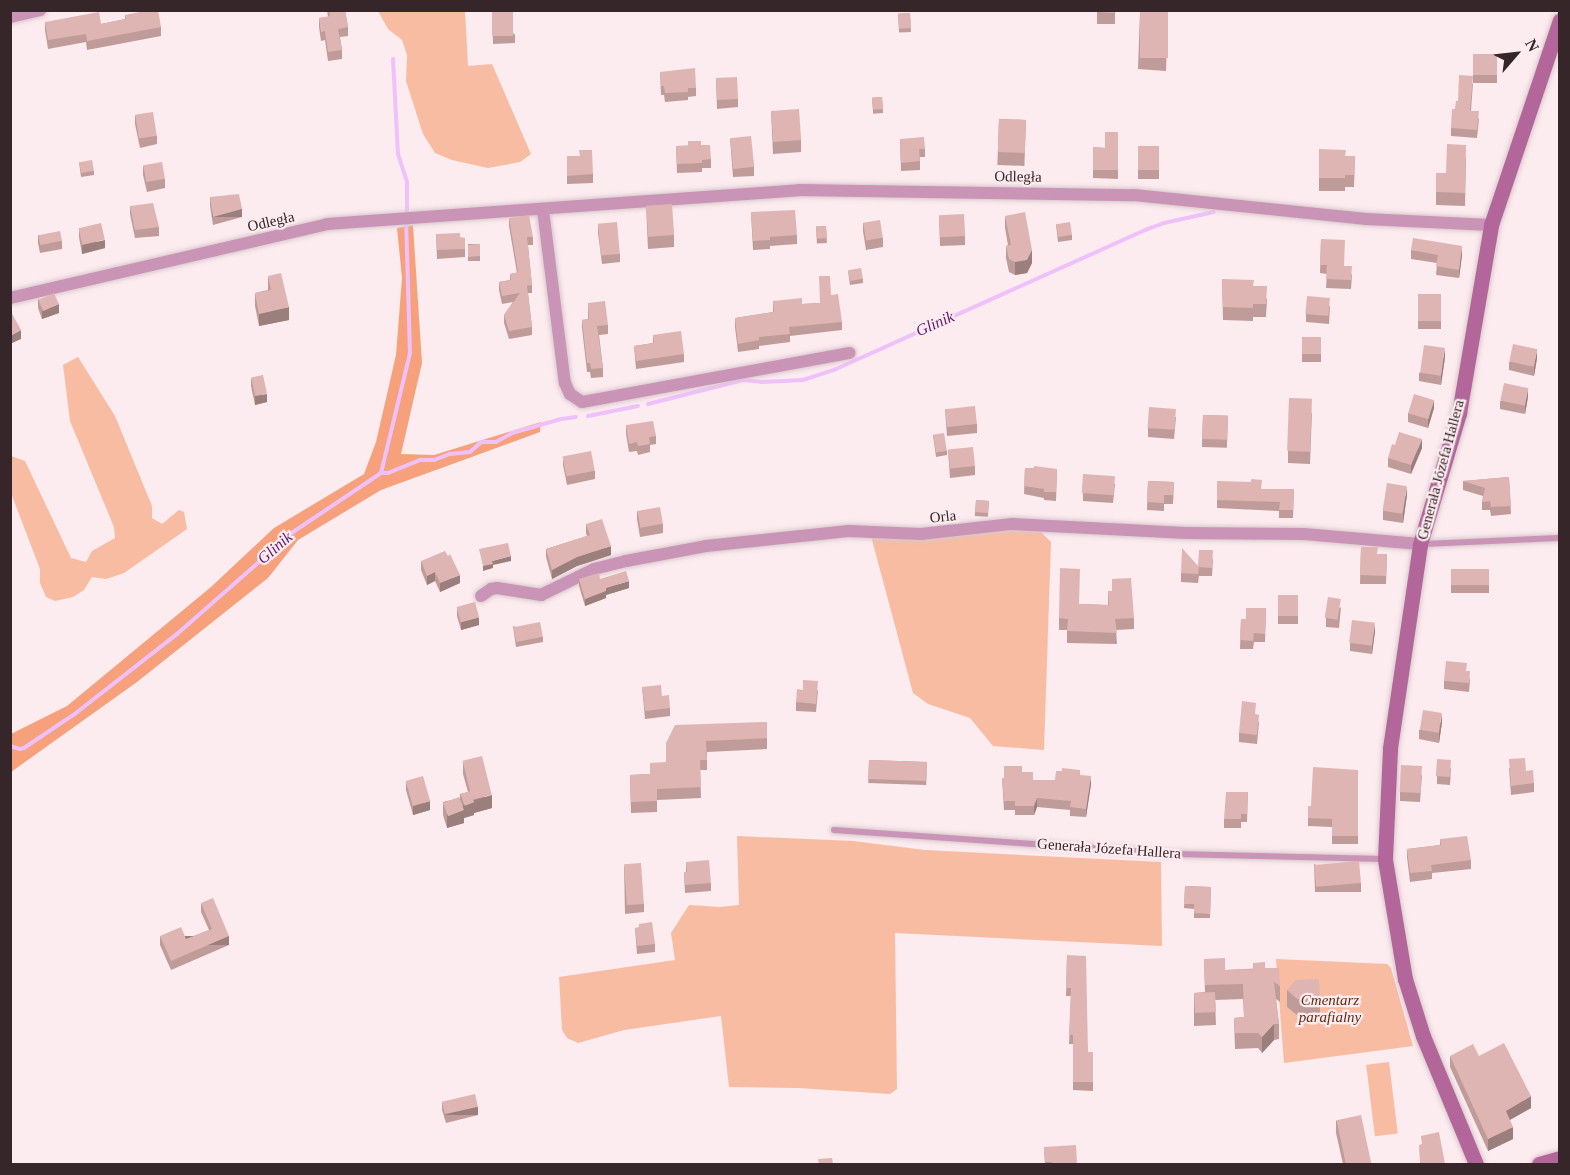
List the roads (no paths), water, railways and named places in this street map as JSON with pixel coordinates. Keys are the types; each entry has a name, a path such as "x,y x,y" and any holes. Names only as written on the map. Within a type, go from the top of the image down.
{"street":[{"path":"10,17 40,10"},
{"name":"Generała Józefa Hallera","path":"1476,1164 1422,1036 1405,979 1385,860 1390,748 1420,544 1459,413 1491,225 1560,20"},
{"name":"Odległa","path":"10,298 327,224 799,190 1134,195 1366,219 1491,225"},
{"path":"543,210 566,383 570,394 582,402 850,353"},
{"name":"Orla","path":"481,596 497,588 541,595 594,569 706,546 848,531 921,534 1012,524 1186,533 1304,534 1420,544"},
{"path":"1539,1164 1560,1158"}],"lane":[{"path":"1420,544 1560,538"},
{"name":"Generała Józefa Hallera","path":"834,830 1176,854 1385,860"}],"waterway":[{"name":"Glinik","path":"393,59 398,154 407,182 407,212"},
{"name":"Glinik","path":"648,404 743,380 761,382 803,380 836,369 1145,230 1164,223 1214,212"},
{"path":"381,473 410,353 406,222"},
{"name":"Glinik","path":"588,416 638,406"},
{"name":"Glinik","path":"10,746 24,748 76,713 177,634 293,532 381,473 388,473 421,460 434,460 450,454 470,452 481,442 496,442 512,433 576,417"}],"park label":[{"name":"Cmentarz parafialny","path":"1330,1008"}]}
